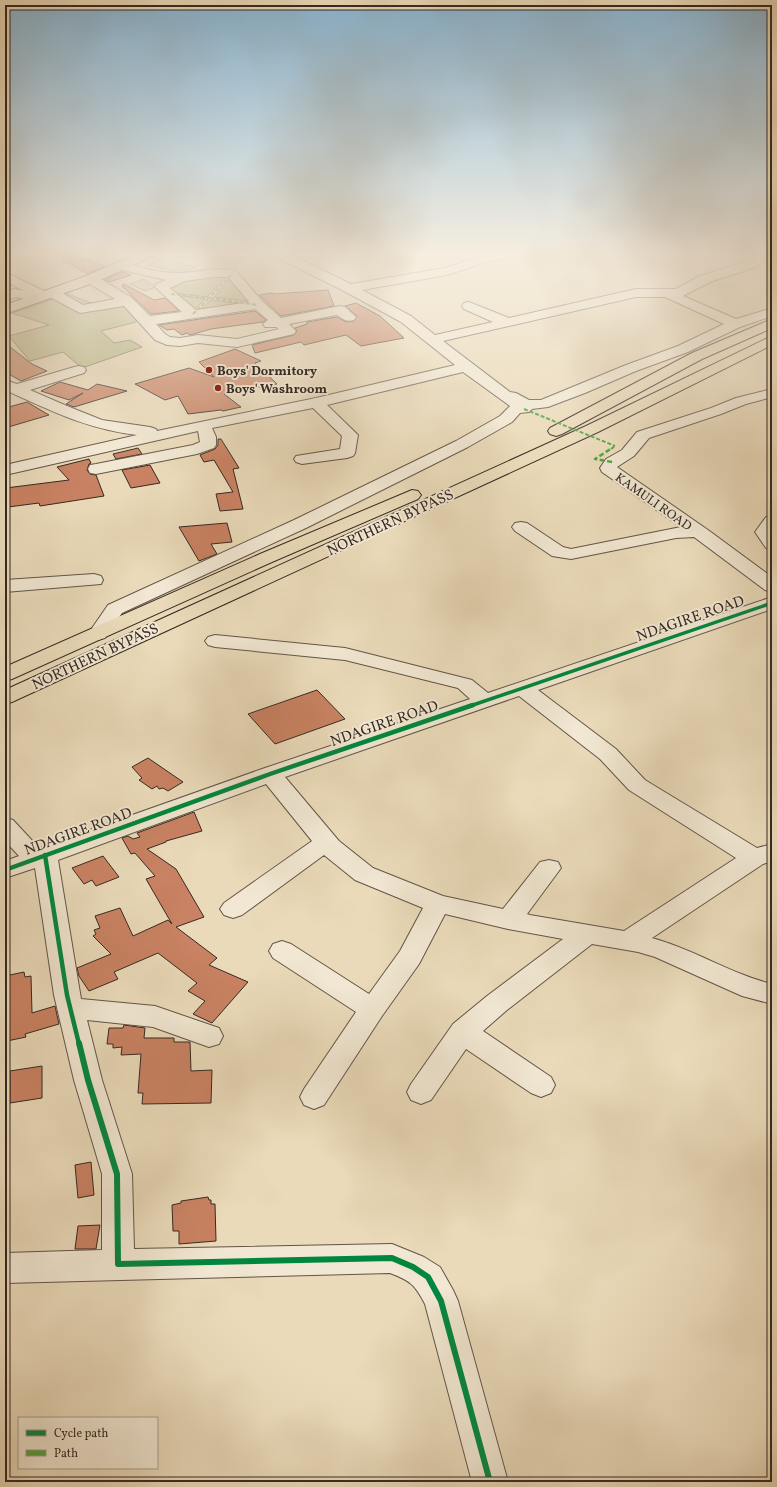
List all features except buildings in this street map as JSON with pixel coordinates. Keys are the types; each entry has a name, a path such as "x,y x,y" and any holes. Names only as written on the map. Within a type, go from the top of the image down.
{"main road":[{"name":"NORTHERN BYPASS","path":"5,675 266,558 545,437 697,356 772,323"},
{"name":"NORTHERN BYPASS","path":"5,698 592,429 772,340"}],"street":[{"path":"148,322 160,337 166,341 180,342 277,322"},
{"path":"98,634 115,609 300,524 448,451 506,419 515,409 522,408 466,367 410,322"},
{"path":"431,340 504,322"},
{"path":"505,396 510,395 526,405 543,404 631,368 683,349 740,322"},
{"path":"5,470 170,432 316,403 466,367"},
{"path":"11,386 79,370"},
{"path":"11,386 74,415 96,423 131,430 170,432"},
{"name":"KAMULI ROAD","path":"771,393 741,400 716,411 643,436 628,453 612,462 608,468 772,586"},
{"path":"302,460 347,453 350,435 316,403"},
{"path":"96,469 197,449 208,444 208,437 203,425"},
{"path":"772,520 764,532 767,539 772,544"},
{"path":"521,527 558,552 571,554 676,533 697,531"},
{"path":"5,586 94,580"},
{"name":"NDAGIRE ROAD","path":"5,870 270,774 772,604"},
{"path":"215,641 345,654 465,684 485,701"},
{"path":"522,688 608,754 637,785 763,855 628,941"},
{"path":"270,774 330,847 364,874 438,904 508,920 586,935 628,941 663,950 751,989 772,994"},
{"path":"5,826 40,857 70,1008 88,1080 117,1174 118,1264"},
{"path":"233,909 326,842"},
{"path":"508,920 549,868"},
{"path":"314,1097 372,1009 410,957 438,904"},
{"path":"421,1092 440,1062 463,1032 497,1003 586,935"},
{"path":"282,951 372,1009"},
{"path":"70,1008 155,1017 209,1036"},
{"path":"463,1032 541,1085"},
{"path":"5,1268 392,1258 413,1267 428,1277 441,1302 490,1482"}],"green space":[{"path":"41,322 134,322 101,331 114,343 130,340 142,347 82,368 63,352 30,361 9,336 49,325"}],"marked path":[{"path":"524,409 615,446"},
{"path":"612,462 595,459 615,446"}],"cycle path":[{"path":"5,870 270,774 772,603"},
{"path":"45,855 67,995 88,1080 117,1174 118,1264 392,1258 413,1267 428,1277 441,1301 490,1482"}],"place":[{"name":"Boys' Dormitory","path":"209,370"},
{"name":"Boys' Washroom","path":"218,388"}]}
